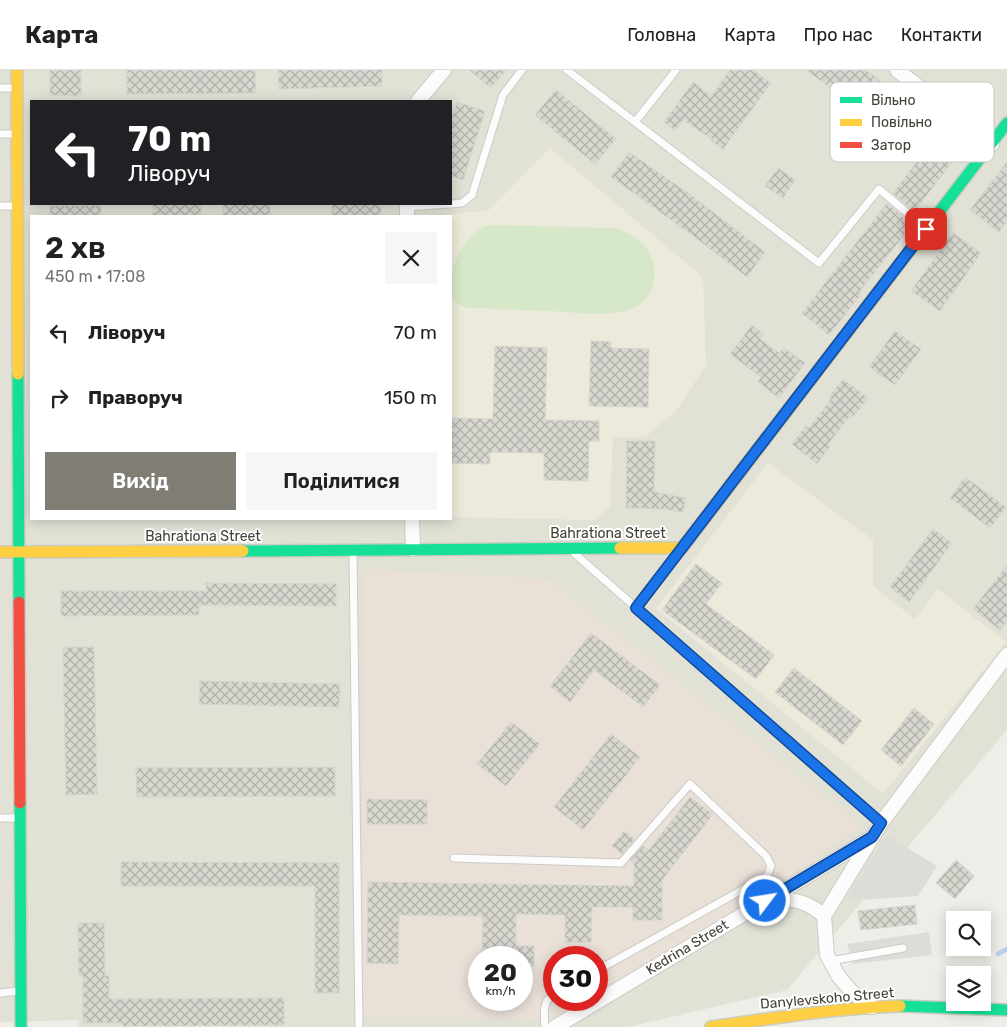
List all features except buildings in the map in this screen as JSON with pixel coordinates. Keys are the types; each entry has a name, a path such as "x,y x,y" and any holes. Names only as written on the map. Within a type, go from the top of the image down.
{"street":[{"path":"17,70 18,88 25,118 18,134 21,1027"},
{"path":"419,100 444,70"},
{"path":"897,70 912,82"},
{"name":"Bahrationa Street","path":"994,141 1007,123"},
{"name":"Bahrationa Street","path":"0,552 682,548 978,162"},
{"path":"412,520 413,550"},
{"name":"Kedrina Street","path":"824,916 881,823 1007,655"},
{"name":"Kedrina Street","path":"556,1027 872,837"},
{"path":"765,901 781,898 801,902 816,909 824,916 827,955 830,961 853,992 872,1007"},
{"name":"Danylevskoho Street","path":"710,1027 872,1007 910,1006 1007,1010"}],"lane":[{"path":"452,204 462,202 472,195 503,95 522,70"},
{"path":"567,70 819,263 878,189 926,229"},
{"path":"635,122 676,70"},
{"path":"0,88 18,88"},
{"path":"0,134 18,134"},
{"path":"407,209 441,205"},
{"path":"0,206 18,206"},
{"path":"569,548 881,823"},
{"path":"636,608 682,548"},
{"path":"353,550 359,1027"},
{"path":"454,858 621,863 690,784 766,856 770,866 767,876 608,964"},
{"path":"0,818 21,818"},
{"path":"830,961 903,948"},
{"path":"0,993 21,991"},
{"path":"543,1011 545,1027"}],"shaded area":[{"path":"0,70 1007,70 1007,730 787,990 628,1027 79,1027 79,1020 0,1022"},
{"path":"550,148 703,277 706,365 676,411 645,437 613,437 610,507 596,520 452,517 452,215 446,215 489,210"},
{"path":"768,463 873,540 873,586 915,619 938,589 1006,642 883,794 656,608"},
{"path":"365,569 548,579 862,826 608,996 608,946 543,946 543,1011 585,1011 572,1020 362,1016"},
{"path":"886,835 937,866 918,896 846,901"},
{"path":"929,932 932,955 853,964 847,944"}],"green space":[{"path":"489,225 615,228 622,230 639,240 650,255 654,268 653,287 647,298 638,306 629,310 606,314 468,308 458,304 452,296 452,276 461,249 473,234"}],"waterway":[{"path":"998,954 1007,949"}],"traffic: fast":[{"path":"994,140 1007,123"},
{"path":"868,305 977,162"},
{"path":"18,374 19,602"},
{"path":"243,551 620,548"},
{"path":"20,803 21,1027"},
{"path":"900,1006 1007,1010"}],"traffic: slow":[{"path":"17,70 18,374"},
{"path":"620,548 682,548 868,305"},
{"path":"0,552 243,551"},
{"path":"711,1027 829,1011 900,1006"}],"traffic: jam":[{"path":"19,602 20,803"}],"route":[{"path":"765,901 872,837 881,823 636,608 926,229"}]}
